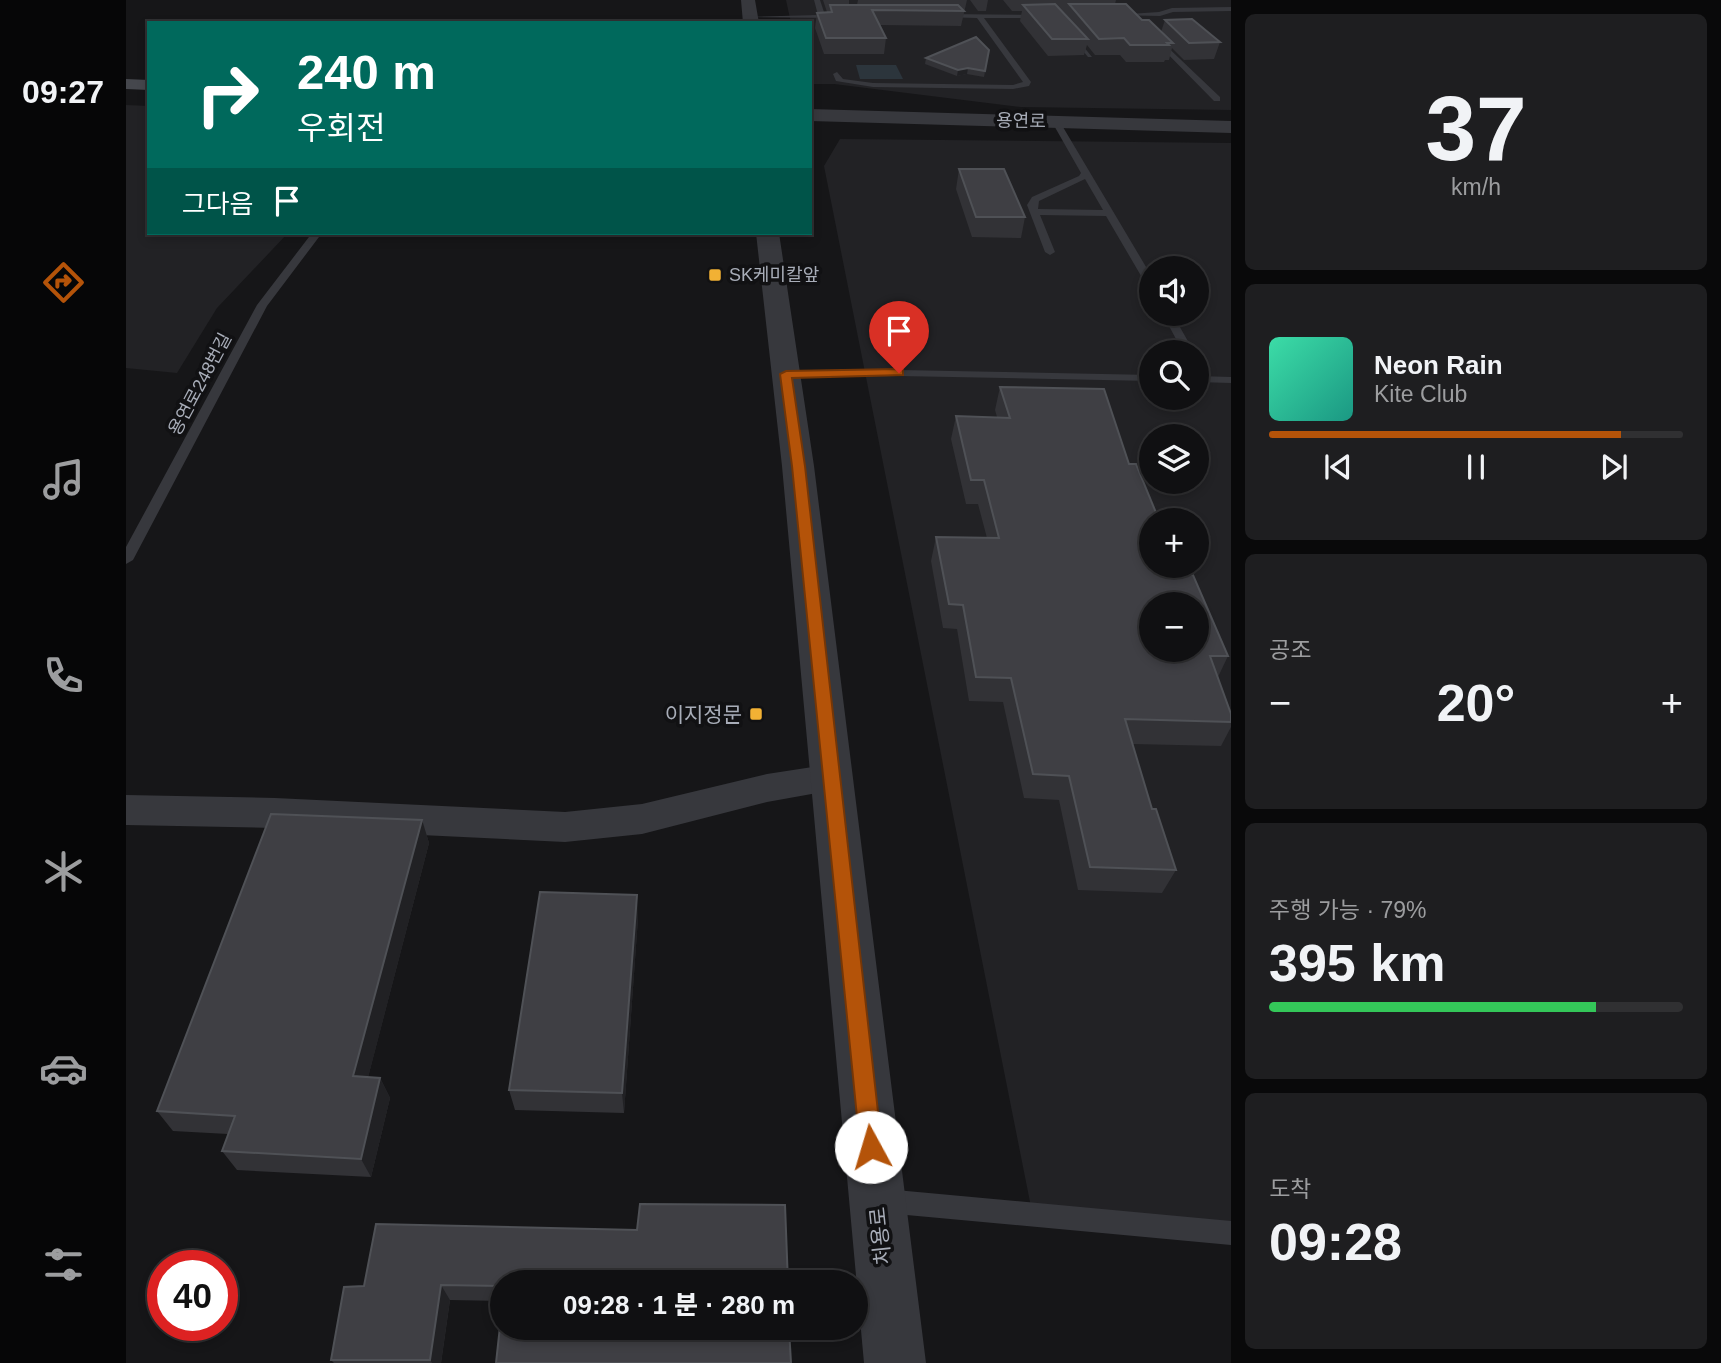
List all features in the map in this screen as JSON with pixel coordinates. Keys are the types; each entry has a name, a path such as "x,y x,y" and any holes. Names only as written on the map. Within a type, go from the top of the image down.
{"main road":[{"path":"126,84 147,85"}],"street":[{"path":"748,0 751,20"},
{"name":"용연로","path":"812,115 1231,127"},
{"name":"처용로","path":"767,235 786,374 832,778 895,1363"},
{"path":"126,810 288,813 565,827 642,819 767,788 832,778"}],"lane":[{"path":"817,0 822,17"},
{"path":"837,74 840,81 873,85 1026,84 968,6"},
{"path":"1119,6 1142,24"},
{"path":"1106,15 1231,9"},
{"path":"935,16 1055,16"},
{"path":"751,20 845,17"},
{"path":"1064,26 1090,56"},
{"path":"1151,34 1217,99"},
{"path":"1056,122 1139,264"},
{"path":"1050,251 1032,205 1035,199 1082,178 1086,172"},
{"path":"1035,212 1109,213"},
{"name":"용연로248번길","path":"126,560 262,305 315,235"},
{"path":"786,374 899,373 1139,378"},
{"path":"1209,379 1231,380"},
{"path":"876,1200 1231,1233"}],"shaded area":[{"path":"786,0 1231,0 1231,110 1021,107 834,84 812,84 812,21 791,21"},
{"path":"856,65 896,65 903,79 860,79"},
{"path":"126,105 147,106 147,235 286,235 217,308 177,373 126,368"},
{"path":"840,139 1231,143 1231,1231 1032,1212 824,166"}],"building":[{"path":"1055,4 1088,39 1052,39 1023,5"},
{"path":"1069,4 1126,4 1142,20 1149,20 1173,43 1130,45 1124,38 1099,39"},
{"path":"830,5 958,5 964,11 872,10 886,38 826,38 817,13 832,12"},
{"path":"1192,19 1220,42 1189,43 1165,20"},
{"path":"976,37 989,50 985,71 968,68 958,70 926,58"},
{"path":"959,169 1004,169 1025,217 976,217"},
{"path":"1000,387 1104,389 1129,464 1136,464 1139,471 1139,494 1148,494 1154,508 1139,508 1139,578 1194,578 1200,592 1139,592 1139,662 1209,662 1209,612 1228,656 1210,656 1231,714 1231,722 1125,719 1152,809 1156,809 1176,870 1090,867 1069,776 1033,774 1011,678 976,677 963,605 949,604 936,537 999,538 984,480 971,480 956,416 1010,418"},
{"path":"271,814 422,820 353,1076 380,1078 361,1159 222,1151 235,1116 157,1111"},
{"path":"540,892 637,895 622,1093 509,1090"},
{"path":"640,1204 785,1205 788,1270 490,1270 490,1286 441,1285 430,1360 331,1360 344,1287 364,1286 376,1224 637,1230"},
{"path":"499,1340 790,1340 791,1363 496,1363"}],"place":[{"name":"SK케미칼앞","path":"715,275"},
{"name":"이지정문","path":"756,714"}],"route":[{"path":"871,1147 786,374 899,373"}]}
